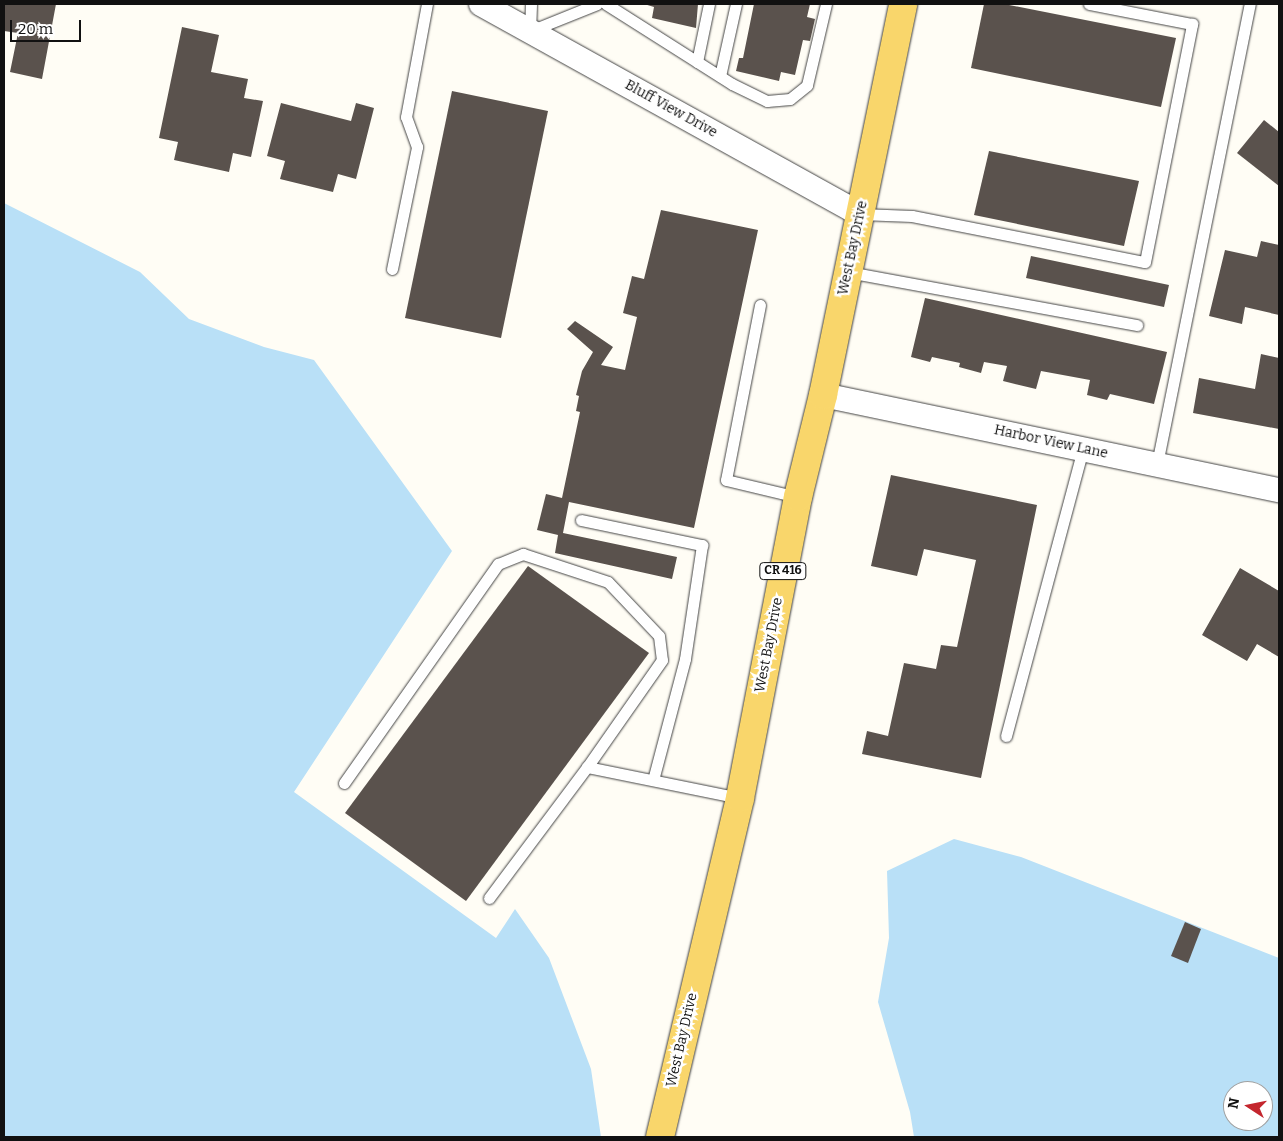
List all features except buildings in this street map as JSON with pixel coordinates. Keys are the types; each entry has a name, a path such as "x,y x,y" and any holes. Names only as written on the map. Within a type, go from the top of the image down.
{"main road":[{"name":"West Bay Drive","path":"660,1137 740,798 798,497 823,394 903,4"}],"street":[{"name":"Bluff View Drive","path":"481,4 860,214"},
{"name":"Harbor View Lane","path":"823,394 1279,490"}],"lane":[{"path":"392,268 417,146 406,117 427,4"},
{"path":"531,4 530,31 597,4"},
{"path":"606,4 720,76 766,101 790,99 807,85 826,4"},
{"path":"697,62 709,4"},
{"path":"720,76 736,4"},
{"path":"860,214 912,216 1146,262 1192,24 1089,4"},
{"path":"1156,464 1250,4"},
{"path":"848,272 1137,326"},
{"path":"760,305 726,480 798,497"},
{"path":"1006,736 1083,449"},
{"path":"581,520 702,545 685,659 653,780"},
{"path":"344,783 498,564 523,554 608,582 659,636 662,660 587,767 489,898"},
{"path":"587,767 740,798"}],"water":[{"path":"4,203 140,272 189,319 264,347 314,360 452,551 294,792 496,938 515,909 549,958 591,1069 601,1137 4,1137"},
{"path":"954,839 1021,857 1279,958 1279,1137 914,1137 910,1112 878,1002 889,938 887,871"}]}
